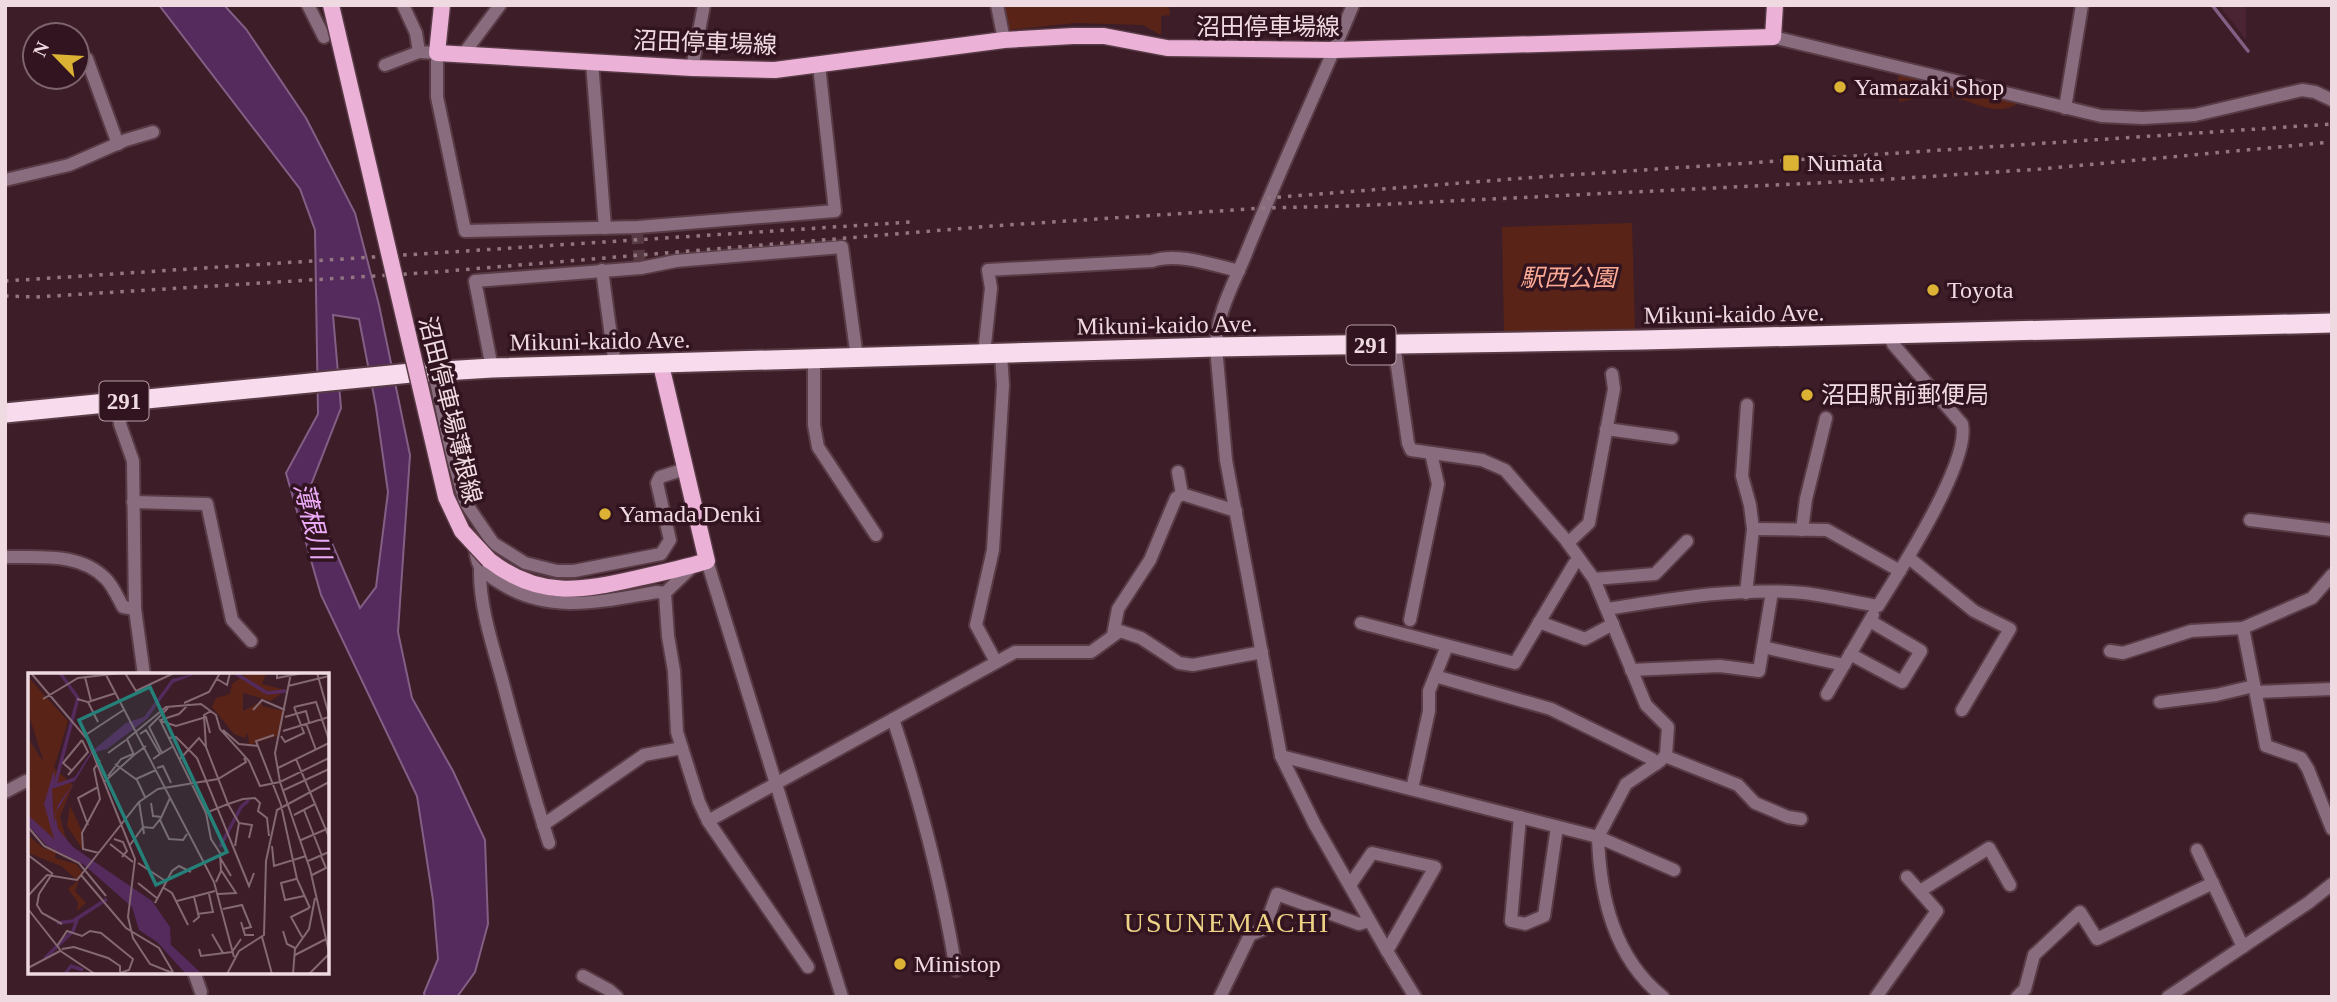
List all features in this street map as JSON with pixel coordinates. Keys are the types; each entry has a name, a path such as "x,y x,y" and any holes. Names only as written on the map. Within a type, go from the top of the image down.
{"highway":[{"name":"Mikuni-kaido Ave.","path":"5,413 411,373 492,368 1216,347 2332,323"}],"main road":[{"name":"沼田停車場薄根線","path":"331,5 446,497 462,531 484,564 531,583 571,590 594,588 700,563"},
{"path":"437,53 442,5"},
{"path":"1773,37 1775,5"},
{"name":"沼田停車場線","path":"437,53 692,68 775,70 1004,40 1104,36 1167,48 1335,50 1773,37"},
{"path":"661,365 685,469 700,563"}],"street":[{"path":"309,5 324,37"},
{"path":"403,5 416,33 419,51"},
{"path":"462,56 500,5"},
{"path":"692,68 704,5"},
{"path":"997,5 1004,40"},
{"path":"1353,5 1264,208 1216,331 1216,347 1226,460 1281,756 1315,825 1415,997"},
{"path":"2065,108 2082,5"},
{"path":"1773,37 2101,116 2195,116 2302,90 2315,92 2332,100"},
{"path":"385,65 419,51 437,53 438,97 465,231 605,228 637,230 835,211 819,65"},
{"path":"592,62 605,228"},
{"path":"91,72 118,144"},
{"path":"5,180 69,165 153,132"},
{"path":"492,368 475,281 842,247 857,358"},
{"path":"996,662 976,625 993,550 1003,386 992,354 991,288 988,270 1152,261 1162,257 1239,271"},
{"path":"602,270 615,366"},
{"path":"1827,694 1930,522 1964,443 1962,424 1893,344 1889,334"},
{"path":"1394,345 1411,450 1482,460 1505,470 1568,543 1594,579 1646,705 1668,727 1661,760 1626,784 1598,837 1602,892 1608,916 1630,958 1650,986 1663,997"},
{"path":"814,360 814,425 818,447 876,535"},
{"path":"434,372 465,502 493,543 525,562 557,571 574,571 661,554 670,540 657,483 660,477 685,469"},
{"path":"1568,543 1589,523 1614,389 1612,373"},
{"path":"118,402 120,424 133,461 135,609 144,673"},
{"path":"1746,593 1753,529 1742,475 1747,405"},
{"path":"1801,530 1826,418"},
{"path":"1606,429 1672,439"},
{"path":"1410,620 1438,484 1431,453"},
{"path":"1178,472 1182,494"},
{"path":"1182,494 1236,511"},
{"path":"1113,635 1118,609 1150,560 1176,498 1182,494"},
{"path":"132,502 207,504 232,620 251,641"},
{"path":"473,516 476,562 484,564 510,589 526,596 561,604 583,604 665,593 700,563 775,784 842,997"},
{"path":"2250,520 2332,530"},
{"path":"1753,529 1827,530 1900,571"},
{"path":"1594,579 1656,574 1687,541"},
{"path":"5,557 66,558 91,566 107,580 123,607 135,609"},
{"path":"1909,558 1974,611 2010,629 1962,709"},
{"path":"1361,623 1516,663 1579,559"},
{"path":"484,564 480,586 492,642 513,727 549,843"},
{"path":"2110,651 2123,653 2191,631 2243,628 2312,598 2332,575"},
{"path":"1631,670 1720,666 1759,671 1772,592"},
{"path":"1607,609 1697,594 1772,592 1805,593 1878,606"},
{"path":"665,593 667,636 674,671 677,732 699,802 708,821 807,967"},
{"path":"1763,647 1847,659 1902,682 1921,650 1870,621"},
{"path":"1539,622 1585,639 1613,624"},
{"path":"2243,628 2266,746 2301,758 2332,829"},
{"path":"708,821 1015,652 1030,650 1091,653 1120,631 1141,638 1179,663 1194,665 1262,652"},
{"path":"1412,789 1429,711 1429,691 1447,646"},
{"path":"1435,676 1551,709 1652,758 1738,785 1755,803 1788,817 1801,819"},
{"path":"2160,702 2255,689 2332,689"},
{"path":"893,719 908,764 939,886 956,970"},
{"path":"543,825 643,755 682,748"},
{"path":"1281,756 1598,837 1674,870"},
{"path":"5,792 28,782"},
{"path":"1520,817 1511,921 1525,924 1544,916 1557,827"},
{"path":"1920,891 1989,848 2010,885"},
{"path":"2197,850 2242,947"},
{"path":"1350,886 1372,853 1436,867 1387,951"},
{"path":"1875,997 1937,911 1907,877"},
{"path":"2017,997 2025,989 2034,955 2080,912 2097,939 2213,883"},
{"path":"2168,997 2332,884"},
{"path":"1220,997 1250,935 1264,929 1277,894 1359,924 1369,921"},
{"path":"195,974 201,992"},
{"path":"583,976 617,997"}],"shaded area":[{"path":"2219,5 2246,5 2246,40"}],"green space":[{"path":"1002,5 1169,5 1170,15 1161,16 1161,35 1143,25 1075,23 1008,30"},
{"path":"1898,71 2022,100 2004,109 1943,95 1899,102"},
{"name":"駅西公園","path":"1632,223 1635,330 1504,333 1502,227"}],"water":[{"name":"薄根川","path":"159,5 224,5 246,29 306,118 355,213 379,305 410,455 398,632 412,698 453,771 485,840 488,924 475,972 457,997 425,997 424,993 438,959 433,900 417,796 321,595 286,473 318,414 315,230 300,189","holes":["333,315 359,319 376,407 388,492 376,587 360,608 309,490 341,408"]}],"waterway":[{"path":"2212,5 2248,51"}],"tunnel":[{"path":"637,232 640,265"}],"railway":[{"path":"1267,198 1538,177 2332,124"},
{"path":"5,296 36,297 423,273 992,226 1264,208 1876,180 2041,169 2332,142"},
{"path":"5,281 911,222"}],"place":[{"name":"Yamazaki Shop","path":"1840,87"},
{"name":"Numata","path":"1791,163"},
{"name":"Toyota","path":"1933,290"},
{"name":"沼田駅前郵便局","path":"1807,395"},
{"name":"Yamada Denki","path":"605,514"},
{"name":"Ministop","path":"900,964"}],"district":[{"name":"USUNEMACHI","path":"1227,922"}]}
